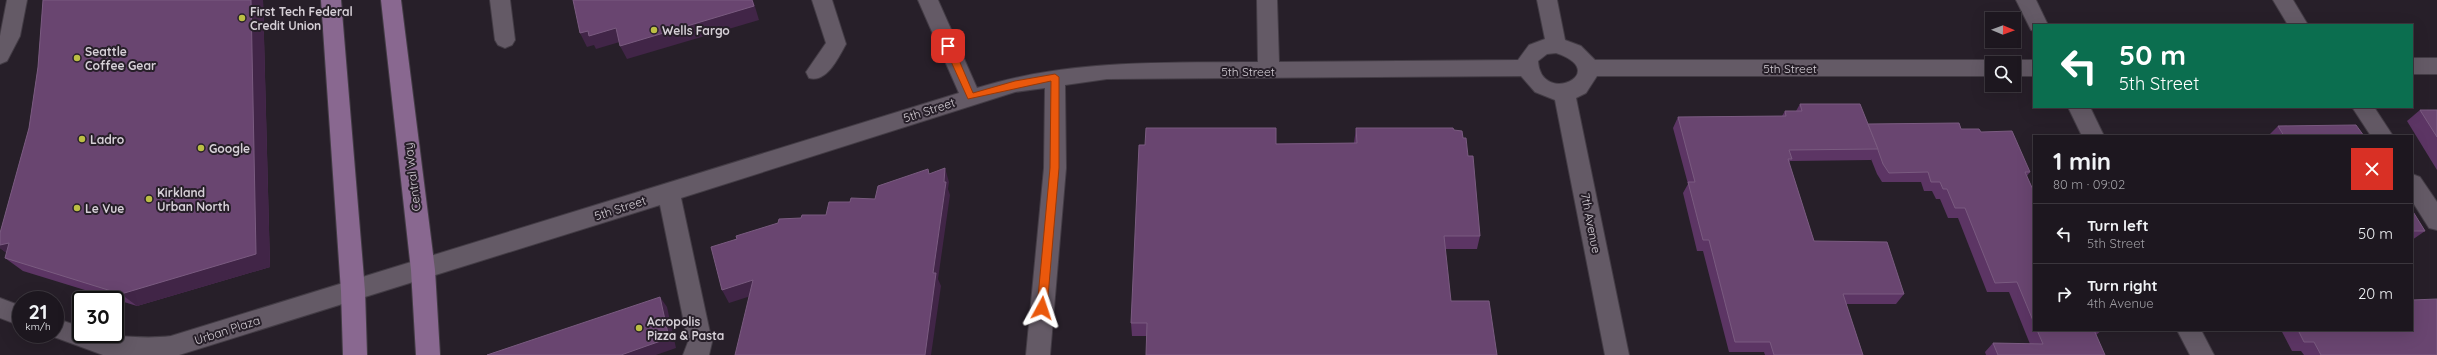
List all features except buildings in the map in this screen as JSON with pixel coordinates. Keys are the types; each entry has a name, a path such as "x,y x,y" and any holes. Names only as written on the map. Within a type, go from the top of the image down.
{"main road":[{"path":"331,0 353,291 354,355"},
{"name":"Central Way","path":"391,0 423,270 428,355"}],"street":[{"path":"0,56 9,44 13,30 17,0"},
{"path":"500,0 504,40"},
{"path":"816,72 836,44 822,0"},
{"path":"928,0 971,97"},
{"path":"1267,0 1269,71"},
{"path":"1547,0 1556,45"},
{"path":"2026,0 2038,24"},
{"path":"2283,0 2297,24"},
{"path":"1556,45 1576,51 1583,57 1589,68 1587,80 1582,86 1564,92 1544,87 1530,75 1528,60 1538,49 1556,45"},
{"path":"2413,66 2437,66"},
{"name":"5th Street","path":"353,291 760,165 1015,84 1055,77 1107,71 1528,68"},
{"name":"5th Street","path":"1589,68 1985,68"},
{"path":"2021,68 2033,68"},
{"path":"1038,355 1054,168 1055,77"},
{"name":"7th Avenue","path":"1564,92 1617,355"},
{"path":"2079,108 2093,135"},
{"path":"2364,108 2381,135"},
{"path":"2413,185 2437,221"},
{"path":"669,192 700,342 699,351 695,355"},
{"name":"Urban Plaza","path":"64,331 111,348 136,352 152,351 171,347 353,291"},
{"path":"2190,331 2202,355"}],"place":[{"name":"First Tech Federal Credit Union","path":"242,18"},
{"name":"Wells Fargo","path":"654,30"},
{"name":"Seattle Coffee Gear","path":"77,58"},
{"name":"Ladro","path":"82,139"},
{"name":"Google","path":"201,148"},
{"name":"Kirkland Urban North","path":"149,199"},
{"name":"Le Vue","path":"77,208"},
{"name":"Acropolis Pizza & Pasta","path":"639,328"}],"route":[{"path":"948,46 971,97 1015,84 1055,77 1054,168 1042,308"}]}
